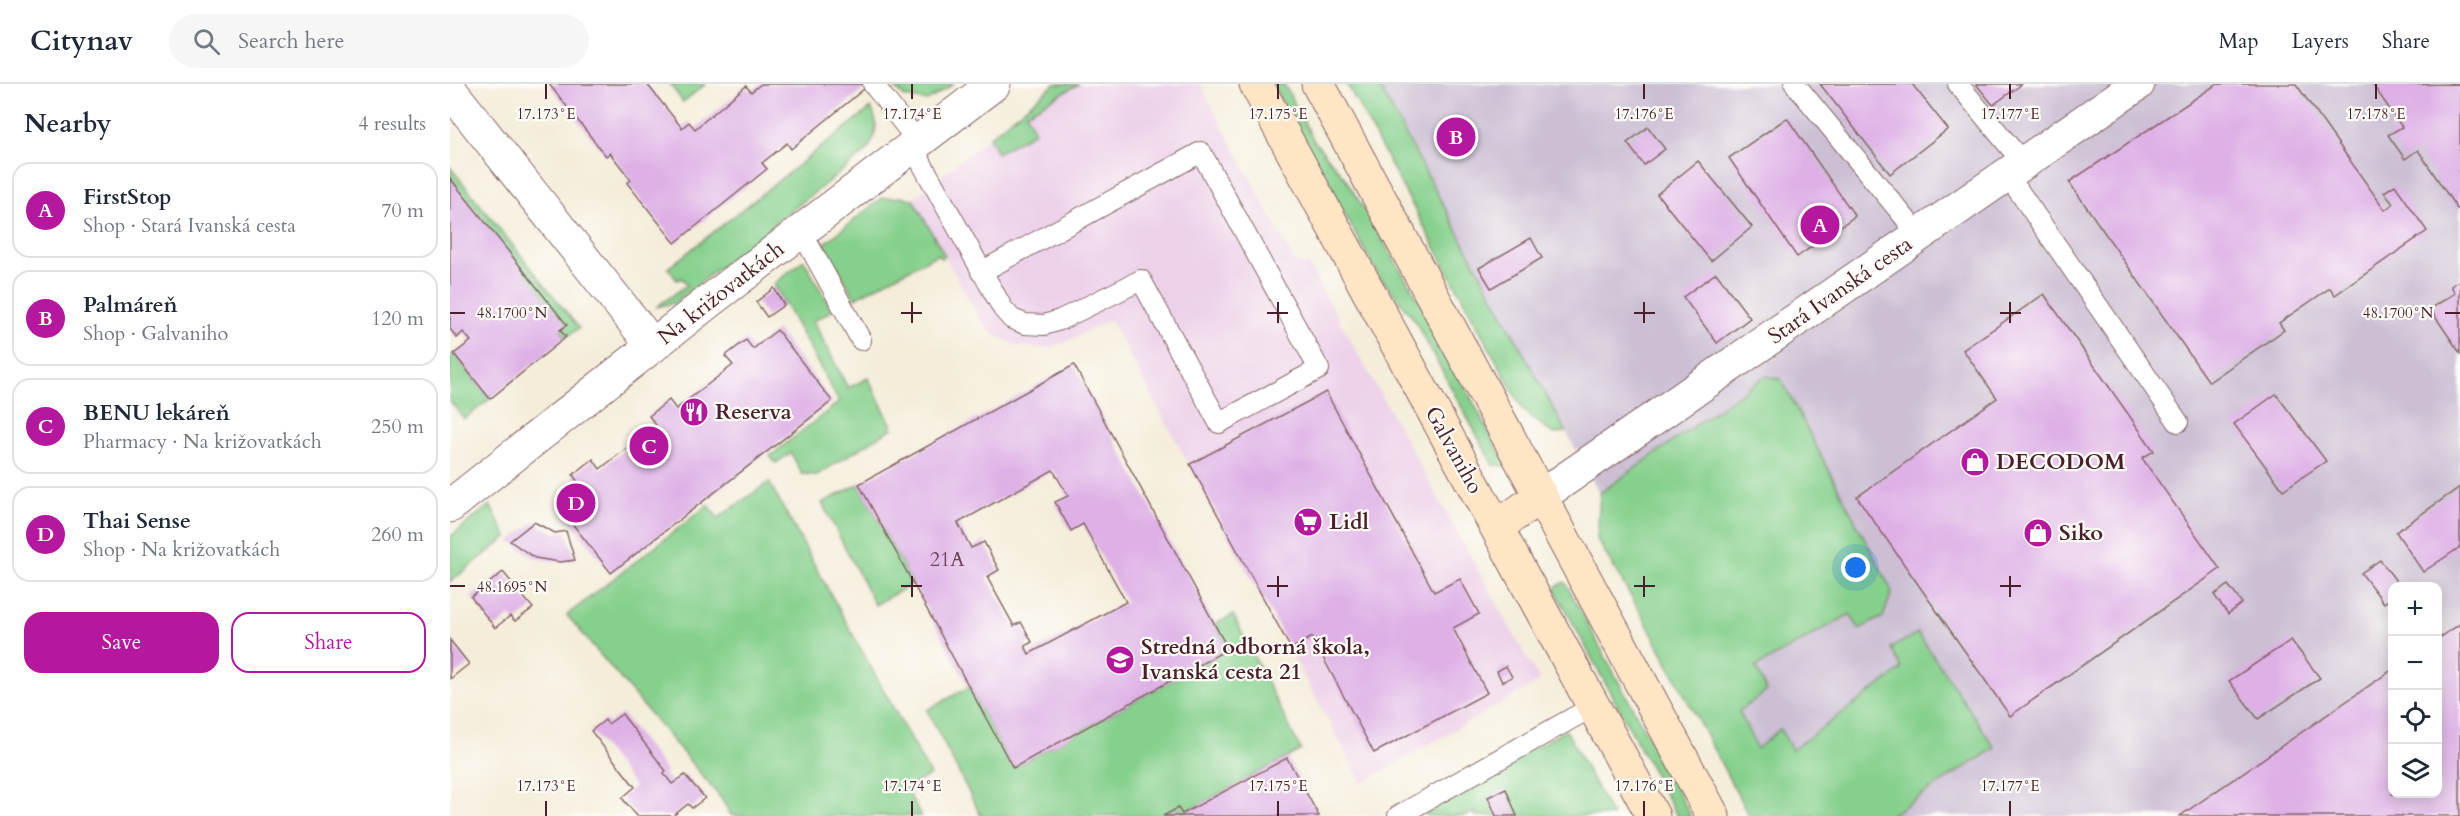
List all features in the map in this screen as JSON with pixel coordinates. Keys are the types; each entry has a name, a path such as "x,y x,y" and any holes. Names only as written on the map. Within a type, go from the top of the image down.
{"main road":[{"name":"Galvaniho","path":"1256,84 1653,816"},
{"path":"1318,84 1713,816"},
{"path":"1497,527 1541,496"}],"street":[{"name":"Na križovatkách","path":"450,506 652,346 994,84"},
{"name":"Stará Ivanská cesta","path":"1541,496 2138,84"},
{"path":"450,90 652,346"}],"lane":[{"path":"873,84 915,144 981,272 1003,309 1012,319 1034,324 1060,320 1141,280 1219,423 1319,369 1201,152 981,272"},
{"path":"1795,84 1919,235"},
{"path":"1958,84 2178,422"},
{"path":"801,231 861,340"},
{"path":"1398,816 1594,706"}],"shaded area":[{"path":"1055,84 1200,84 1295,262 1309,266 1540,681 1362,783 1110,319 1067,342 1052,347 1036,348 1017,346 993,334 980,319 913,199"},
{"path":"1378,84 2460,84 2460,816 1774,816"}],"green space":[{"path":"670,84 706,84 683,102"},
{"path":"901,84 954,84 927,101 905,97 895,88"},
{"path":"1055,84 1079,84 1026,113 1035,132 997,153 989,137"},
{"path":"1272,84 1284,84 1314,141 1345,178 1420,302 1507,466 1493,465 1414,319 1378,274"},
{"path":"1347,84 1378,84 1566,432 1553,434 1523,410"},
{"path":"871,108 876,130 866,152 674,303 656,307 687,285 682,278 677,280 668,268"},
{"path":"450,167 579,328 566,337 450,178"},
{"path":"882,198 913,199 945,256 941,258 938,254 855,298 824,244"},
{"path":"804,260 832,311 813,321 848,388 868,378 893,428 817,475 802,474 791,453 776,463 770,456 839,402 774,284"},
{"path":"454,354 490,399 464,419 450,401 450,357"},
{"path":"1765,376 1781,379 1892,591 1883,617 1859,629 1850,614 1756,667 1767,691 1739,711 1757,749 1780,729 1792,750 1902,669 1891,648 1918,633 1995,748 1889,816 1749,816 1641,613 1597,539 1600,493"},
{"path":"769,482 930,775 906,788 921,816 732,816 720,797 567,615 708,505 718,518"},
{"path":"859,484 912,582 875,605 822,503"},
{"path":"490,505 507,537 450,582 450,537"},
{"path":"1565,582 1691,816 1677,816 1554,588"},
{"path":"1233,615 1301,750 1182,814 1178,808 1163,816 981,816 927,710 969,687 1013,768 1228,649 1215,624"},
{"path":"1566,730 1612,816 1475,816 1473,812 1465,816 1427,816 1423,809"}],"building":[{"path":"549,84 647,84 682,128 689,122 695,129 746,86 751,92 761,84 870,84 791,149 787,143 762,163 767,169 675,243 627,183 631,180 610,153 606,156"},
{"path":"1820,84 1912,84 1948,129 1890,174"},
{"path":"1976,84 2022,84 1993,105"},
{"path":"2217,84 2296,84 2385,210 2393,204 2384,192 2395,185 2427,231 2335,295 2330,288 2279,323 2284,330 2209,382 2069,182"},
{"path":"2460,84 2460,207 2457,209 2418,150 2405,159 2388,135 2402,127 2373,85"},
{"path":"1787,118 1855,216 1797,257 1729,158"},
{"path":"1648,127 1665,149 1644,165 1627,143"},
{"path":"1698,161 1752,227 1711,261 1657,194"},
{"path":"450,178 567,325 560,330 566,337 490,399 454,354 471,341 463,332 457,338 450,329"},
{"path":"1531,238 1542,258 1491,288 1479,268"},
{"path":"1716,273 1750,318 1717,343 1683,297"},
{"path":"2460,280 2460,353 2430,309 2455,293 2451,286"},
{"path":"774,288 784,305 767,317 756,302"},
{"name":"Siko","path":"2044,294 2154,451 2142,458 2220,569 2010,716 1857,497 1997,398 1963,350"},
{"path":"777,330 832,401 611,573 556,503 580,485 573,475 593,459 600,469 656,425 649,416 669,400 676,409 733,365 725,356 746,340 753,349"},
{"path":"1074,365 1228,649 1013,768 859,484","holes":["1053,470 1068,496 1055,502 1071,531 1083,524 1126,602 1029,654 1025,646 1032,642 1021,622 1014,626 987,577 999,570 984,542 971,548 958,523"]},
{"name":"Lidl","path":"1326,392 1434,592 1460,579 1479,614 1453,628 1487,693 1374,753 1312,637 1291,649 1190,464"},
{"path":"2276,394 2326,461 2283,490 2234,424"},
{"path":"2460,487 2460,547 2423,572 2396,532"},
{"path":"534,522 555,533 566,531 575,560 560,562 535,558 510,541"},
{"path":"2380,560 2397,582 2388,582 2388,600 2384,603 2361,573"},
{"path":"503,572 533,608 515,621 510,616 495,628 471,597"},
{"path":"2228,585 2242,603 2228,614 2214,595"},
{"path":"2460,624 2460,816 2180,816 2388,673 2388,798 2442,798 2442,636"},
{"path":"450,640 469,664 450,679"},
{"path":"2291,640 2320,678 2258,719 2229,681"},
{"path":"1506,666 1512,677 1502,682 1497,671"},
{"path":"622,714 666,771 664,774 672,784 685,775 705,798 692,808 688,804 673,816 637,816 622,798 635,787 591,731 605,720 608,724"},
{"path":"1287,758 1319,816 1163,816 1178,808 1182,814"},
{"path":"1506,789 1517,816 1496,816 1488,797"}],"place":[{"name":"Palmáreň","path":"1456,137"},
{"name":"FirstStop","path":"1820,225"},
{"name":"Reserva","path":"694,412"},
{"name":"BENU lekáreň","path":"649,446"},
{"name":"DECODOM","path":"1975,462"},
{"name":"Thai Sense","path":"576,503"},
{"name":"Lidl","path":"1308,522"},
{"name":"Siko","path":"2038,533"},
{"name":"Stredná odborná škola, Ivanská cesta 21","path":"1120,660"}]}
